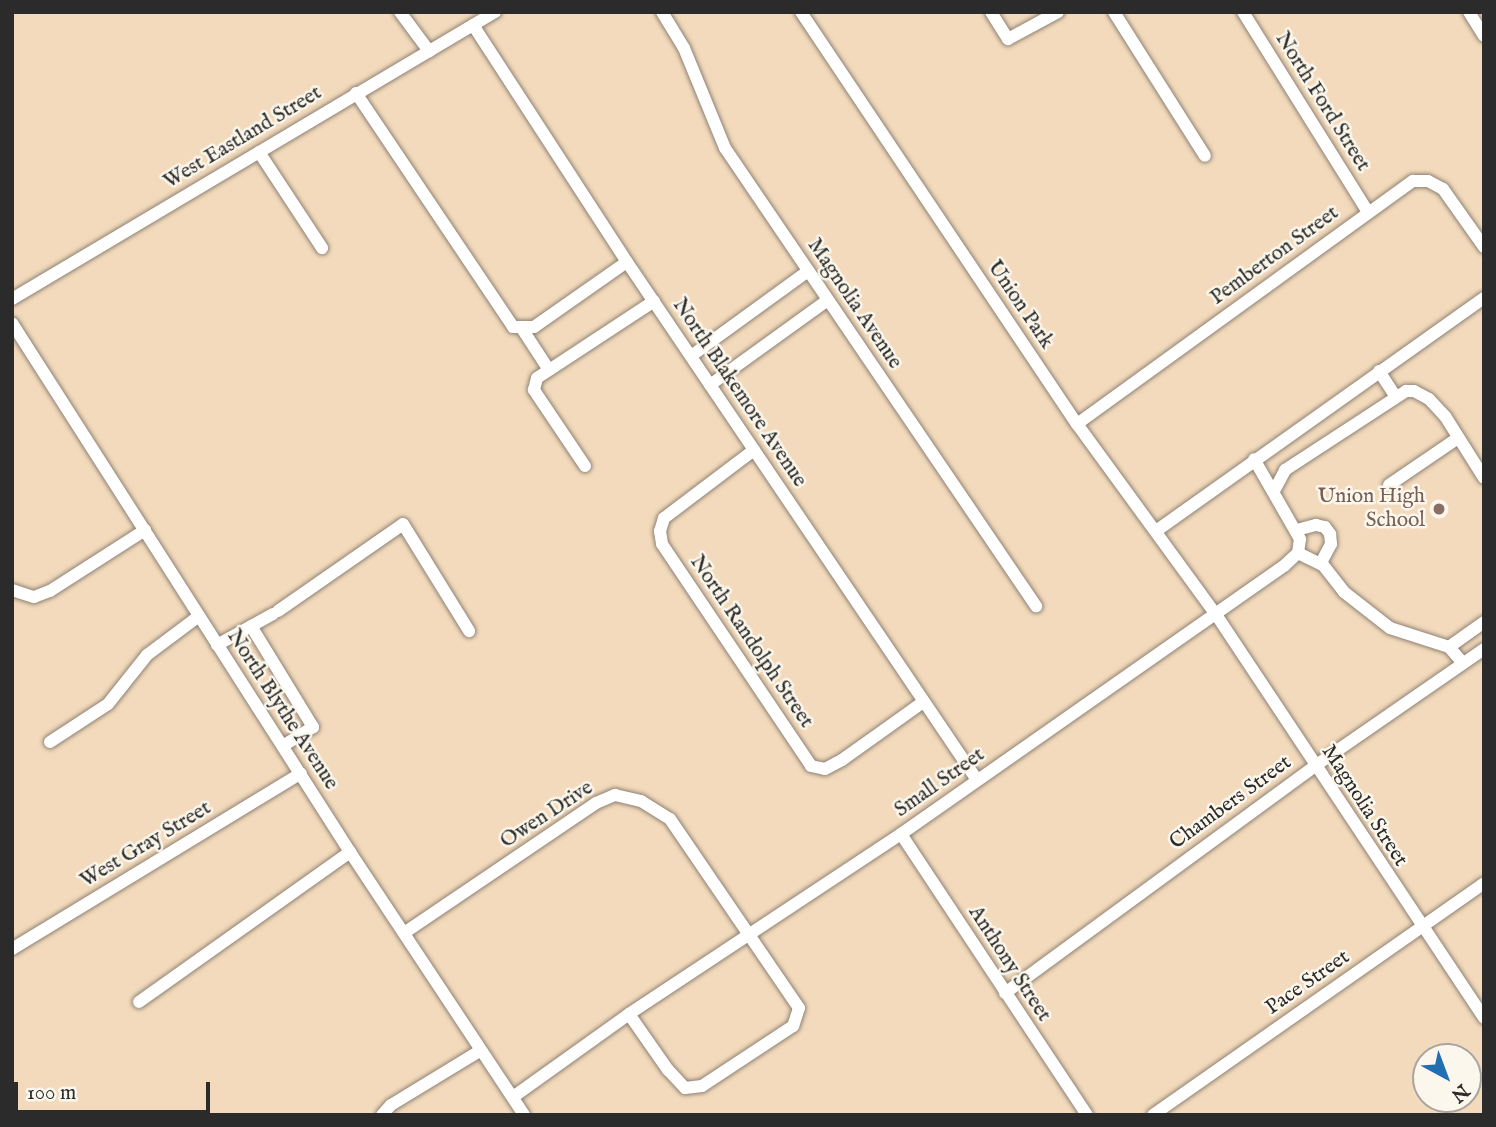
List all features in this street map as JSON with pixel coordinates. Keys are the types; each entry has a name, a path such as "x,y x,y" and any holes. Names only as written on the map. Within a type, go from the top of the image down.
{"street":[{"path":"400,12 429,51"},
{"name":"West Eastland Street","path":"12,299 495,12"},
{"name":"Magnolia Avenue","path":"662,12 684,48 725,148 1036,606"},
{"name":"Union Park","path":"801,12 1077,424 1215,613"},
{"path":"991,12 1008,40 1058,12"},
{"path":"1114,12 1205,156"},
{"name":"North Ford Street","path":"1243,12 1368,212"},
{"path":"1469,12 1484,36"},
{"name":"North Blakemore Avenue","path":"473,25 627,262 978,780"},
{"path":"356,93 513,327 534,327 627,262"},
{"path":"258,152 322,248"},
{"name":"Pemberton Street","path":"1077,424 1413,181 1429,181 1443,190 1484,247"},
{"path":"691,356 808,271"},
{"path":"1156,531 1484,298"},
{"path":"710,385 828,300"},
{"path":"585,466 534,390 537,378 654,301"},
{"name":"North Blythe Avenue","path":"12,323 350,852 524,1115"},
{"path":"521,327 549,370"},
{"path":"1379,372 1396,397"},
{"path":"1274,491 1285,470 1396,397 1414,391 1429,399 1445,416 1484,478"},
{"path":"1389,485 1458,438"},
{"name":"North Randolph Street","path":"754,450 664,518 660,531 662,544 669,555 811,766 825,769 842,760 923,702"},
{"path":"1254,459 1297,530 1300,538 1298,553 1321,564 1343,592 1390,628 1450,646 1463,663"},
{"path":"217,645 275,612 403,524 469,631"},
{"path":"1297,530 1316,525 1325,527 1330,534 1331,544 1321,564"},
{"path":"12,590 34,597 50,591 145,530"},
{"name":"Small Street","path":"513,1097 629,1014 901,834 1298,553"},
{"name":"Magnolia Street","path":"1215,613 1421,927 1484,1018"},
{"path":"50,741 108,704 147,654 199,616"},
{"path":"1450,646 1484,622"},
{"path":"251,626 313,727 283,746"},
{"name":"Chambers Street","path":"1005,993 1315,766 1484,649"},
{"name":"West Gray Street","path":"12,949 300,773"},
{"name":"Owen Drive","path":"404,933 596,803 615,795 641,801 670,820 799,1008 793,1026 702,1086 685,1088 668,1070 629,1014"},
{"name":"Anthony Street","path":"901,834 1087,1115"},
{"path":"139,1002 350,852"},
{"name":"Pace Street","path":"1153,1115 1484,883"},
{"path":"382,1115 391,1105 481,1050"}],"place":[{"name":"Union High School","path":"1439,509"}]}
